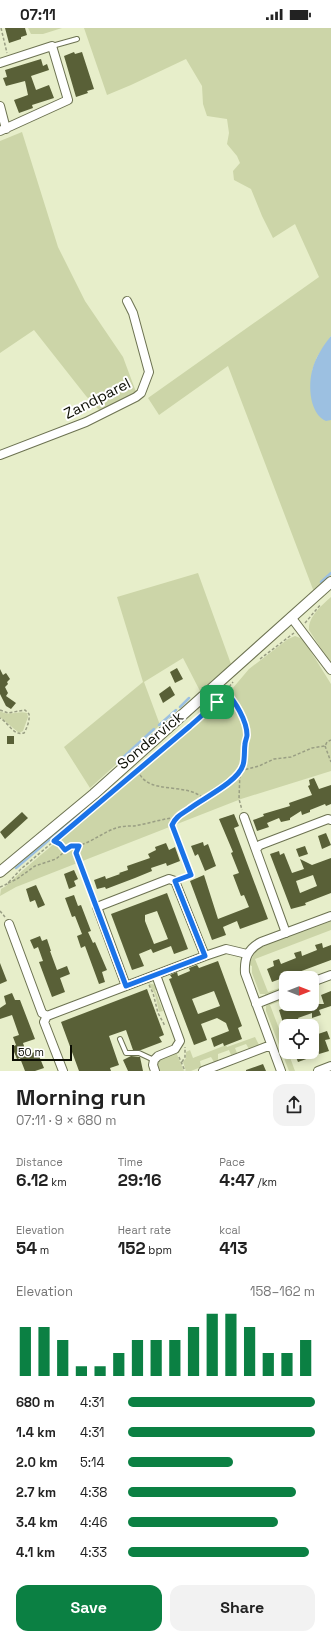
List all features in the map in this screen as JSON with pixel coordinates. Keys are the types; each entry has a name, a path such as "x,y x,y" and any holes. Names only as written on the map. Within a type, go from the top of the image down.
{"street":[{"path":"0,63 52,46 68,100 3,130 0,106"},
{"name":"Zandparel","path":"0,455 86,422 136,397 141,393 149,372 133,313 127,301"},
{"name":"Sondervick","path":"0,872 94,794 290,617 331,582"},
{"path":"290,617 331,670"},
{"path":"244,817 286,933"},
{"path":"256,849 260,844 328,819 331,820"},
{"path":"126,986 97,907 169,879 175,881 205,956"},
{"path":"281,1071 245,973 244,964 247,954 253,946 261,942 331,916"},
{"path":"9,924 42,1012 47,1016"},
{"path":"63,1071 44,1022 47,1016 226,949 247,954"},
{"path":"156,975 180,1041 175,1049 158,1056 154,1060 153,1065 156,1071"},
{"path":"319,979 331,975"},
{"path":"256,1004 279,995"},
{"path":"203,1071 271,1045"},
{"path":"318,1071 331,1066"}],"lane":[{"path":"52,46 77,39"},
{"path":"120,1039 126,1053 139,1053 154,1060"}],"path":[{"path":"1,28 10,60"},
{"path":"259,660 300,629 326,600"},
{"name":"Sondervick","path":"0,887 7,884 21,869 217,702 236,679"},
{"path":"175,881 191,875 172,825 174,819 195,803 228,784 240,771 243,765 247,735 242,714 226,692"},
{"path":"0,710 8,713 25,710 30,717 24,733 19,734 15,733 0,718"},
{"path":"240,771 274,760 290,757 312,748 325,746 327,742 331,740"},
{"path":"325,746 331,762"},
{"path":"137,771 146,782 154,786 167,787 199,794 204,799"},
{"path":"240,771 239,799 244,817"},
{"path":"7,884 17,879 34,866 56,859 71,846 79,846 115,828 171,818 174,819"},
{"path":"54,841 60,844 65,850"},
{"path":"79,846 76,853 97,907"},
{"path":"146,979 153,994 158,1013 166,1028"},
{"path":"180,1041 185,1045 185,1057 182,1062"},
{"path":"175,1049 185,1071"}],"green space":[{"path":"28,28 62,28 43,34 31,34"},
{"path":"84,28 331,28 331,336 317,357 312,371 311,393 331,420 331,577 314,592 228,366 159,415 148,398 319,277 295,224 273,238 251,189 234,180 233,171 240,163 237,156 227,144 229,133 227,119 207,116 203,104 202,86 186,59 107,95"},
{"path":"22,132 58,247 85,301 123,357 136,392 102,410 99,410 86,396 34,330 0,353 0,141"},
{"path":"198,573 231,664 200,691 183,658 144,682 160,725 90,788 64,747 143,682 117,597"},
{"path":"331,597 331,664 309,630 309,625 313,616"},
{"path":"295,636 303,639 331,684 331,771 241,799 16,887 0,896 1,889 221,702 249,669 288,639"},
{"path":"0,711 4,713 27,713 28,717 23,731 19,733 0,717"},
{"path":"331,921 331,930 255,959 268,992 279,988 279,991 266,996 265,994 260,994 252,973 252,966 249,965 256,951 261,947"},
{"path":"148,983 156,985 157,989 155,990 163,1011 159,1012 155,994"},
{"path":"279,998 279,1002 270,1005 279,1029 279,1045 266,1011 266,1006 269,1004 268,1002"},
{"path":"255,1037 259,1045 249,1049 246,1044 235,1048 237,1053 231,1055 229,1050 218,1054 218,1061 214,1062 211,1057 200,1061 201,1067 191,1071 186,1071 183,1062 186,1058 186,1052 190,1050 193,1058 226,1045 227,1047"},
{"path":"176,1052 184,1071 159,1071 157,1065 158,1060"},
{"path":"284,1059 291,1059 295,1071 289,1071"}],"water":[{"path":"331,336 331,420 326,421 316,412 313,406 310,385 315,361"}],"building":[{"path":"5,28 25,28 27,35 21,37 21,39 9,43"},
{"path":"74,52 75,54 82,52 94,89 87,91 88,93 76,97 64,56"},
{"path":"41,59 43,66 47,64 49,70 31,76 36,90 49,85 54,98 32,105 33,108 19,113 14,100 28,95 25,81 6,86 3,78 7,77 5,70"},
{"path":"177,668 183,679 175,683 170,672"},
{"path":"0,669 3,675 6,673 10,679 5,687 8,693 6,696 16,703 11,709 6,706 0,694"},
{"path":"170,686 175,695 163,703 159,694"},
{"path":"7,736 14,736 14,744 7,744"},
{"path":"314,778 319,789 331,785 331,804 326,806 325,804 302,815 301,811 290,818 290,820 281,822 279,818 267,823 269,827 257,831 253,820 264,816 263,814 290,806 289,803 312,795 308,786 310,785 309,780"},
{"path":"22,812 28,818 5,839 0,832"},
{"path":"234,814 239,826 234,828 268,919 240,929 237,921 223,927 226,935 212,940 190,881 204,875 218,919 249,907 244,895 241,896 233,875 239,873 231,853 233,852 219,819"},
{"path":"326,833 331,845 322,849 318,836"},
{"path":"203,842 204,846 208,844 216,866 205,871 198,854 195,856 191,846"},
{"path":"166,843 169,850 175,847 180,861 167,866 166,863 151,868 152,871 106,889 105,887 97,889 94,880 105,876 106,879 128,870 127,866 150,858 148,854 156,850 155,847"},
{"path":"305,846 308,854 299,857 296,849"},
{"path":"279,851 280,855 284,853 292,873 304,869 300,859 312,865 331,858 331,893 305,903 306,905 291,909 270,854","holes":["313,875 317,886 300,893 296,881"]},
{"path":"74,870 78,879 74,881 76,886 69,889 64,874"},
{"path":"36,885 45,905 38,908 35,900 30,902 26,889"},
{"path":"167,893 188,949 174,954 171,946 153,953 151,949 139,954 144,966 132,970 111,914","holes":["157,911 168,939 154,944 145,921 145,915"]},
{"path":"74,895 78,906 81,905 91,931 88,932 93,943 95,942 107,970 102,972 105,982 99,984 85,946 81,948 77,936 82,934 75,916 72,917 65,898"},
{"path":"40,936 42,941 47,939 57,970 67,966 70,974 60,978 65,992 52,997 39,962 43,961 38,947 34,949 30,940"},
{"path":"322,943 323,948 331,945 331,960 302,971 279,971 279,979 272,982 267,969 274,966 273,961 279,959 281,964 296,958 294,953 301,951 302,956 317,950 315,945"},
{"path":"218,961 242,1026 238,1028 242,1039 224,1046 223,1043 214,1047 211,1038 229,1031 226,1023 217,1018 201,1024 207,1040 194,1045 169,979 172,978 170,975 177,972 178,976 190,971 189,968 197,965 199,968","holes":["214,991 220,1006 198,1014 192,999"]},
{"path":"0,963 7,981 0,984"},
{"path":"147,989 164,1035 159,1037 162,1042 141,1050 133,1050 126,1030 109,1036 119,1065 110,1068 111,1071 79,1071 61,1022"},
{"path":"331,991 331,1006 319,1010 319,1004 324,1004 321,995"},
{"path":"12,993 15,1000 20,1000 35,1039 23,1043 27,1055 37,1051 44,1068 35,1071 25,1071 20,1058 17,1059 12,1047 16,1045 13,1037 19,1035 12,1015 0,1019 0,1008 6,1004 4,996"},
{"path":"319,1010 321,1015 312,1018 312,1013 298,1019 282,1019 279,1011"},
{"path":"327,1031 330,1039 325,1040 329,1051 319,1054 319,1034"},
{"path":"131,1056 140,1057 143,1071 128,1071 123,1060"},
{"path":"297,1059 306,1059 298,1062"},
{"path":"263,1064 266,1071 246,1071 246,1070"}],"waterway":[{"path":"321,582 331,573"},
{"path":"180,707 189,698"},
{"path":"159,725 176,710"},
{"path":"117,763 154,729"},
{"path":"50,838 79,813"},
{"path":"16,868 49,840"}],"route":[{"path":"226,692 229,694 242,714 247,735 243,765 240,771 228,784 195,803 174,819 172,825 191,875 175,881 205,956 126,986 76,853 79,846 71,846 65,850 60,844 54,841 217,702 226,692"}]}
